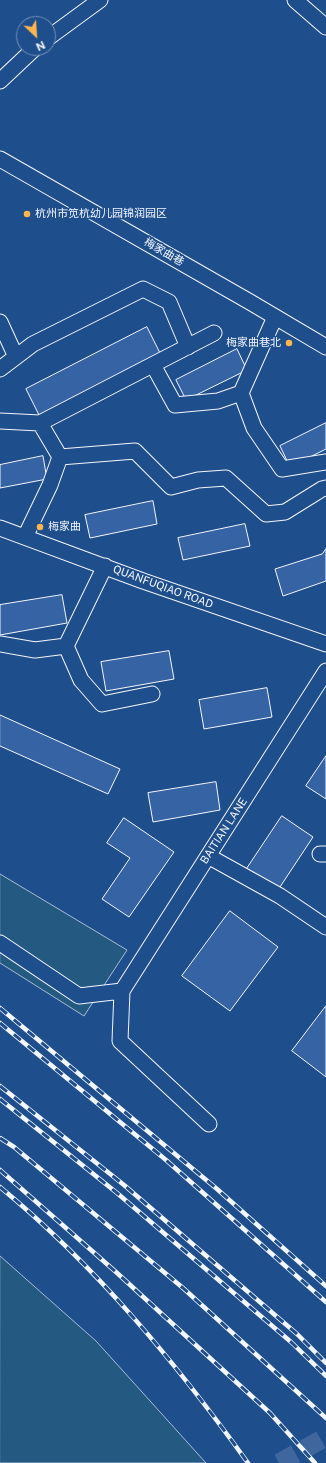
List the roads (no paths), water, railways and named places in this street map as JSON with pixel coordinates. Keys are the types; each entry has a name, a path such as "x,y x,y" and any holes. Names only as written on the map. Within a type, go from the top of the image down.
{"street":[{"path":"56,32 100,0"},
{"path":"295,0 326,27"},
{"path":"0,81 27,56"},
{"name":"梅家曲巷","path":"0,159 326,347"},
{"path":"0,369 33,344 143,290 169,302 188,347"},
{"path":"275,317 241,393 254,428 282,469 326,462"},
{"path":"0,322 16,357"},
{"path":"0,421 40,423 214,333"},
{"path":"153,365 175,405 218,401 241,393"},
{"path":"40,423 60,457"},
{"path":"60,457 135,451 171,487 198,480 226,478 266,514 285,512 326,488"},
{"path":"25,537 50,485 60,457"},
{"name":"QUANFUQIAO ROAD","path":"0,528 326,644"},
{"path":"105,566 66,646 81,680 102,704 152,694"},
{"path":"0,644 35,650 66,646"},
{"name":"BAITIAN LANE","path":"122,991 326,671"},
{"path":"208,856 280,896 326,927"},
{"path":"0,943 79,996 122,991 120,1041 209,1124"}],"tunnel":[{"path":"279,1463 326,1437"}],"railway":[{"path":"0,1008 217,1189 326,1286"},
{"path":"0,1023 166,1160 326,1302"},
{"path":"0,1086 124,1185 297,1334 326,1363"},
{"path":"0,1099 117,1193 291,1342 326,1376"},
{"path":"0,1138 14,1147 183,1288 326,1418"},
{"path":"0,1170 116,1272 270,1413 315,1463"},
{"path":"0,1187 69,1249 133,1317 192,1389 248,1463"}],"place":[{"name":"杭州市笕杭幼儿园锦润园区","path":"27,214"},
{"name":"梅家曲巷北","path":"289,343"},
{"name":"梅家曲","path":"40,527"}]}
